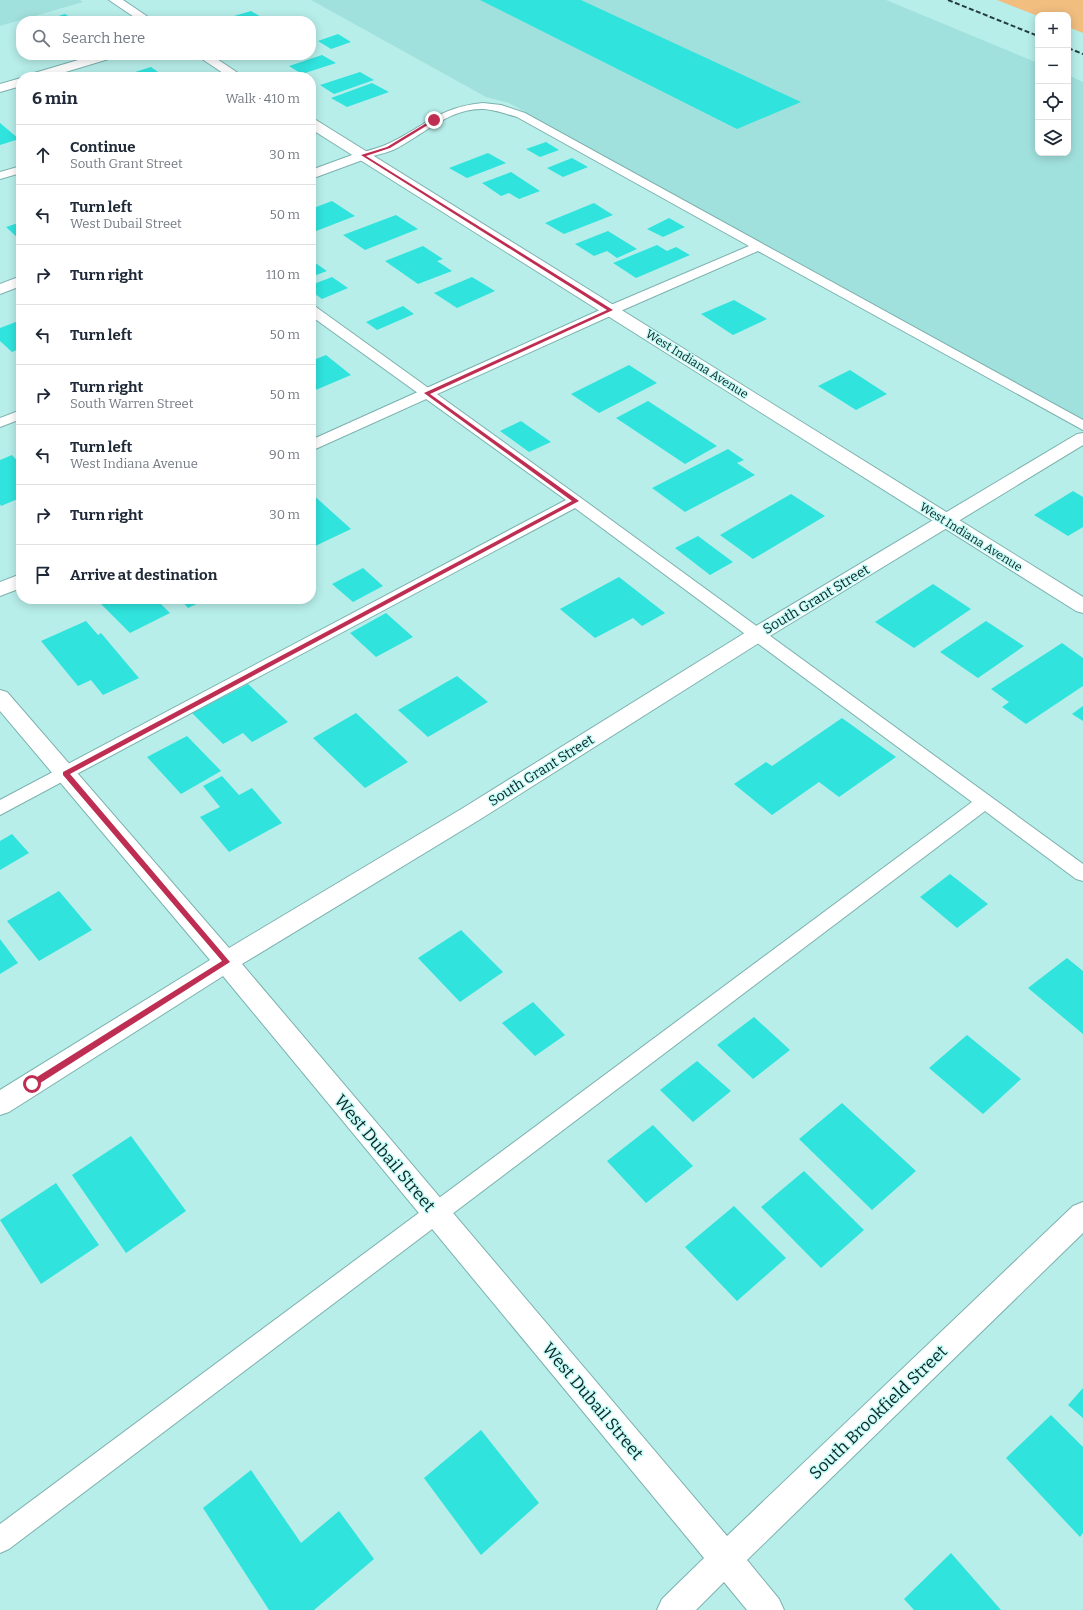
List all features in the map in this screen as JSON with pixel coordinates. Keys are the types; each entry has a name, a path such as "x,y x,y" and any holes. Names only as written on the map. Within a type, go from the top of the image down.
{"street":[{"path":"115,0 140,16"},
{"path":"52,72 92,60"},
{"path":"210,60 230,72"},
{"path":"0,88 16,83"},
{"name":"West Indiana Avenue","path":"316,126 1083,606"},
{"path":"316,173 363,155"},
{"path":"0,289 16,284"},
{"path":"316,444 611,310"},
{"name":"South Grant Street","path":"0,1104 226,962 471,814 758,634 1083,438"},
{"path":"0,590 16,582"},
{"name":"West Dubail Street","path":"0,697 226,962 768,1610"},
{"name":"South Brookfield Street","path":"673,1610 1083,1215"}],"lane":[{"path":"363,155 389,147 434,120 461,109 490,105 506,108 759,246 1083,426"},
{"path":"0,176 16,171"},
{"path":"611,310 759,246"},
{"path":"316,314 576,501 1083,874"},
{"path":"0,423 16,416"},
{"path":"0,808 576,501"},
{"path":"0,1540 984,802"}],"shaded area":[{"path":"0,0 80,0 83,2 35,16 16,16 16,21 0,26"},
{"path":"311,0 886,0 1035,62 1035,156 1071,156 1071,76 1083,82 1083,419 509,103 486,97"},
{"path":"997,0 1083,0 1083,33 1071,28 1071,12 1035,12 1035,15"}],"building":[{"path":"480,0 581,0 801,102 737,129"},
{"path":"251,11 260,16 234,16"},
{"path":"338,34 351,42 331,49 318,41"},
{"path":"322,55 336,63 308,72 299,72 289,66 307,60 316,60 316,57"},
{"path":"151,67 158,72 135,72"},
{"path":"360,72 374,80 334,94 320,85"},
{"path":"372,83 389,92 347,107 331,98"},
{"path":"0,123 16,136 16,140 0,145"},
{"path":"546,142 559,150 540,157 526,149"},
{"path":"488,153 506,163 467,178 449,168"},
{"path":"572,158 588,167 563,177 547,168"},
{"path":"511,172 540,191 519,199 509,193 501,196 482,183"},
{"path":"332,201 355,216 316,231 316,207"},
{"path":"594,203 613,215 564,234 545,223"},
{"path":"396,215 418,229 365,250 343,235"},
{"path":"669,218 685,227 663,237 647,229"},
{"path":"16,224 16,236 6,227"},
{"path":"608,231 637,249 617,258 607,251 594,256 575,244"},
{"path":"657,245 667,251 676,247 690,255 636,278 613,263"},
{"path":"423,246 443,259 437,261 452,271 418,284 385,261"},
{"path":"316,263 327,271 316,275"},
{"path":"332,277 348,288 322,299 316,295 316,283"},
{"path":"472,277 495,291 457,308 434,293"},
{"path":"734,300 767,319 733,335 701,314"},
{"path":"403,306 414,314 377,330 366,322"},
{"path":"16,322 16,350 12,352 0,341 0,328"},
{"path":"326,355 351,375 316,390 316,359"},
{"path":"629,365 657,383 599,413 571,394"},
{"path":"850,370 887,394 856,410 818,386"},
{"path":"648,401 717,446 685,464 616,418"},
{"path":"521,421 551,442 529,452 500,431"},
{"path":"728,449 744,460 737,463 755,475 685,512 652,488"},
{"path":"12,455 16,459 16,500 1,506 0,504 0,460"},
{"path":"1073,491 1083,497 1083,527 1068,536 1034,515"},
{"path":"791,494 825,516 753,559 720,535"},
{"path":"316,498 351,529 316,546"},
{"path":"698,536 733,562 710,575 675,548"},
{"path":"363,568 383,586 353,602 332,584"},
{"path":"619,577 665,613 642,626 633,618 595,638 560,609"},
{"path":"933,584 971,609 914,648 875,622"},
{"path":"101,604 161,604 170,613 130,633"},
{"path":"184,604 196,604 188,608"},
{"path":"386,613 413,637 376,657 350,633"},
{"path":"86,621 98,635 101,633 139,678 103,695 91,680 78,686 41,641"},
{"path":"986,621 1024,646 978,678 940,652"},
{"path":"1062,643 1083,658 1083,686 1026,724 1002,707 1009,702 991,689"},
{"path":"457,676 488,702 428,737 398,710"},
{"path":"248,684 288,722 252,742 243,733 223,744 192,713"},
{"path":"1083,706 1083,721 1072,714"},
{"path":"356,713 408,762 365,788 313,738"},
{"path":"842,718 896,757 839,797 819,782 772,815 734,784 766,762 772,766"},
{"path":"187,736 221,771 181,794 147,757"},
{"path":"222,776 239,795 252,788 282,823 229,852 200,817 220,807 203,786"},
{"path":"12,834 29,853 0,870 0,841"},
{"path":"950,874 988,904 957,928 920,897"},
{"path":"59,891 92,930 39,961 7,921"},
{"path":"461,930 503,972 460,1002 418,958"},
{"path":"0,939 18,963 0,974"},
{"path":"1067,958 1083,971 1083,1034 1028,988"},
{"path":"533,1002 565,1035 535,1056 502,1023"},
{"path":"754,1017 790,1050 753,1079 717,1045"},
{"path":"967,1035 1021,1079 983,1114 929,1068"},
{"path":"697,1061 731,1091 693,1122 660,1090"},
{"path":"842,1103 916,1171 872,1210 799,1139"},
{"path":"653,1125 693,1166 646,1203 607,1161"},
{"path":"131,1136 186,1211 126,1253 72,1175"},
{"path":"804,1171 864,1230 821,1268 761,1207"},
{"path":"56,1183 99,1245 41,1284 0,1220"},
{"path":"734,1206 786,1258 737,1301 685,1247"},
{"path":"1083,1388 1083,1418 1068,1405"},
{"path":"1051,1415 1083,1447 1083,1533 1080,1537 1006,1458"},
{"path":"481,1430 539,1503 481,1555 424,1478"},
{"path":"251,1470 301,1543 339,1511 374,1559 314,1610 269,1610 203,1508"},
{"path":"951,1553 1001,1610 914,1610 904,1599"}],"railway":[{"path":"948,0 1035,35"},
{"path":"1071,49 1083,54"}],"route":[{"path":"32,1084 226,962 65,774 576,501 426,393 611,310 363,155 389,147 434,120"}]}
